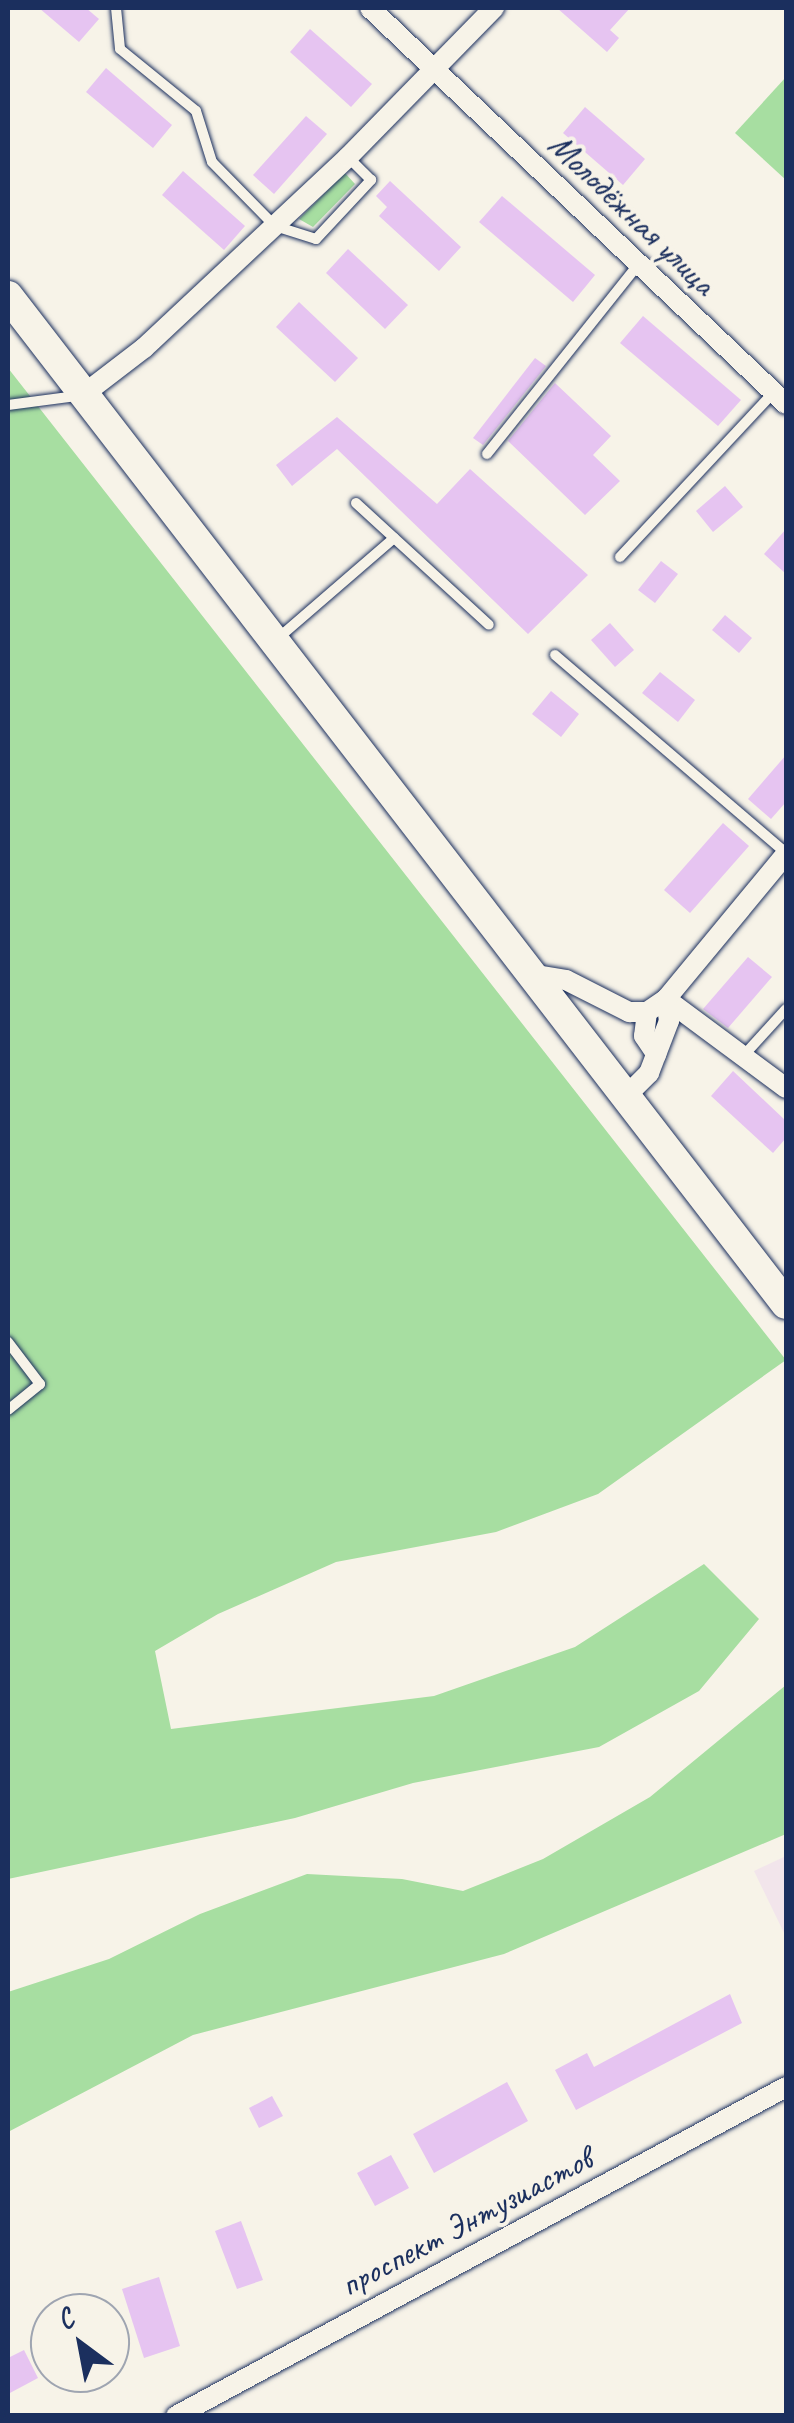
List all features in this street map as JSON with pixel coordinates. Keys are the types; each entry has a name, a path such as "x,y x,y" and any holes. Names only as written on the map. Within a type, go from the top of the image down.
{"main road":[{"path":"8,296 623,1098 786,1304"}],"street":[{"name":"Молодёжная улица","path":"370,8 780,398"},
{"path":"84,394 275,226 494,8"},
{"path":"529,974 566,980 629,1012 646,1012 666,998 786,854"},
{"path":"666,998 746,1053 786,1088"},
{"path":"623,1098 649,1073 670,1021 666,998"},
{"path":"646,1012 644,1036 656,1054"},
{"name":"проспект Энтузиастов","path":"176,2416 786,2086"}],"lane":[{"path":"116,8 120,48 196,111 212,162 275,226 316,239 371,180 348,157"},
{"path":"487,454 638,265"},
{"path":"8,405 84,394"},
{"path":"620,557 780,398"},
{"path":"356,503 489,625"},
{"path":"275,640 394,538"},
{"path":"556,654 786,854"},
{"path":"746,1053 786,1009"},
{"path":"8,1342 40,1384 8,1410"}],"shaded area":[{"path":"786,1856 786,1937 754,1871"}],"green space":[{"path":"786,77 786,180 735,133"},
{"path":"345,173 355,184 313,227 299,219"},
{"path":"8,368 786,1360 598,1494 496,1532 336,1562 218,1614 155,1651 171,1729 434,1696 575,1647 704,1564 759,1619 699,1691 599,1747 413,1783 295,1818 8,1879"},
{"path":"786,1685 786,1834 504,1954 193,2035 8,2132 8,1992 109,1959 200,1914 307,1874 402,1879 463,1891 543,1859 650,1797"}],"building":[{"path":"39,8 86,8 99,19 79,42"},
{"path":"557,8 630,8 610,30 619,38 607,52"},
{"path":"310,29 372,84 351,107 290,52"},
{"path":"106,68 172,125 153,148 86,92"},
{"path":"585,107 645,159 623,185 563,133"},
{"path":"306,116 327,134 274,194 253,175"},
{"path":"183,171 245,226 224,250 162,195"},
{"path":"390,181 461,247 439,271 379,216 387,207 376,196"},
{"path":"502,196 595,275 573,302 479,222"},
{"path":"348,249 408,305 385,329 326,273"},
{"path":"299,302 358,358 335,382 276,327"},
{"path":"643,316 741,400 718,426 620,343"},
{"path":"535,358 546,366 483,445 473,438"},
{"path":"555,383 611,436 593,455 620,481 585,515 508,441"},
{"path":"337,417 437,504 470,469 588,575 528,634 337,449 292,486 276,465"},
{"path":"725,486 743,507 713,532 696,511"},
{"path":"786,529 786,574 764,554"},
{"path":"661,561 678,574 655,603 638,590"},
{"path":"725,615 752,638 739,653 712,630"},
{"path":"610,623 634,650 615,667 591,640"},
{"path":"660,672 695,700 678,722 642,693"},
{"path":"551,691 579,714 561,737 532,714"},
{"path":"786,755 786,802 771,819 748,799"},
{"path":"723,823 749,846 690,913 664,890"},
{"path":"748,957 772,977 728,1028 703,1009"},
{"path":"733,1071 786,1121 786,1138 773,1153 711,1096"},
{"path":"730,1994 742,2023 576,2110 555,2070 587,2053 594,2067"},
{"path":"507,2082 528,2121 434,2173 413,2134"},
{"path":"272,2096 283,2116 259,2128 249,2108"},
{"path":"391,2155 409,2188 375,2206 357,2173"},
{"path":"241,2221 263,2280 237,2289 215,2231"},
{"path":"159,2277 180,2346 144,2358 130,2314 130,2293 123,2293 122,2289"},
{"path":"24,2350 30,2362 30,2382 8,2394 8,2358"}]}
